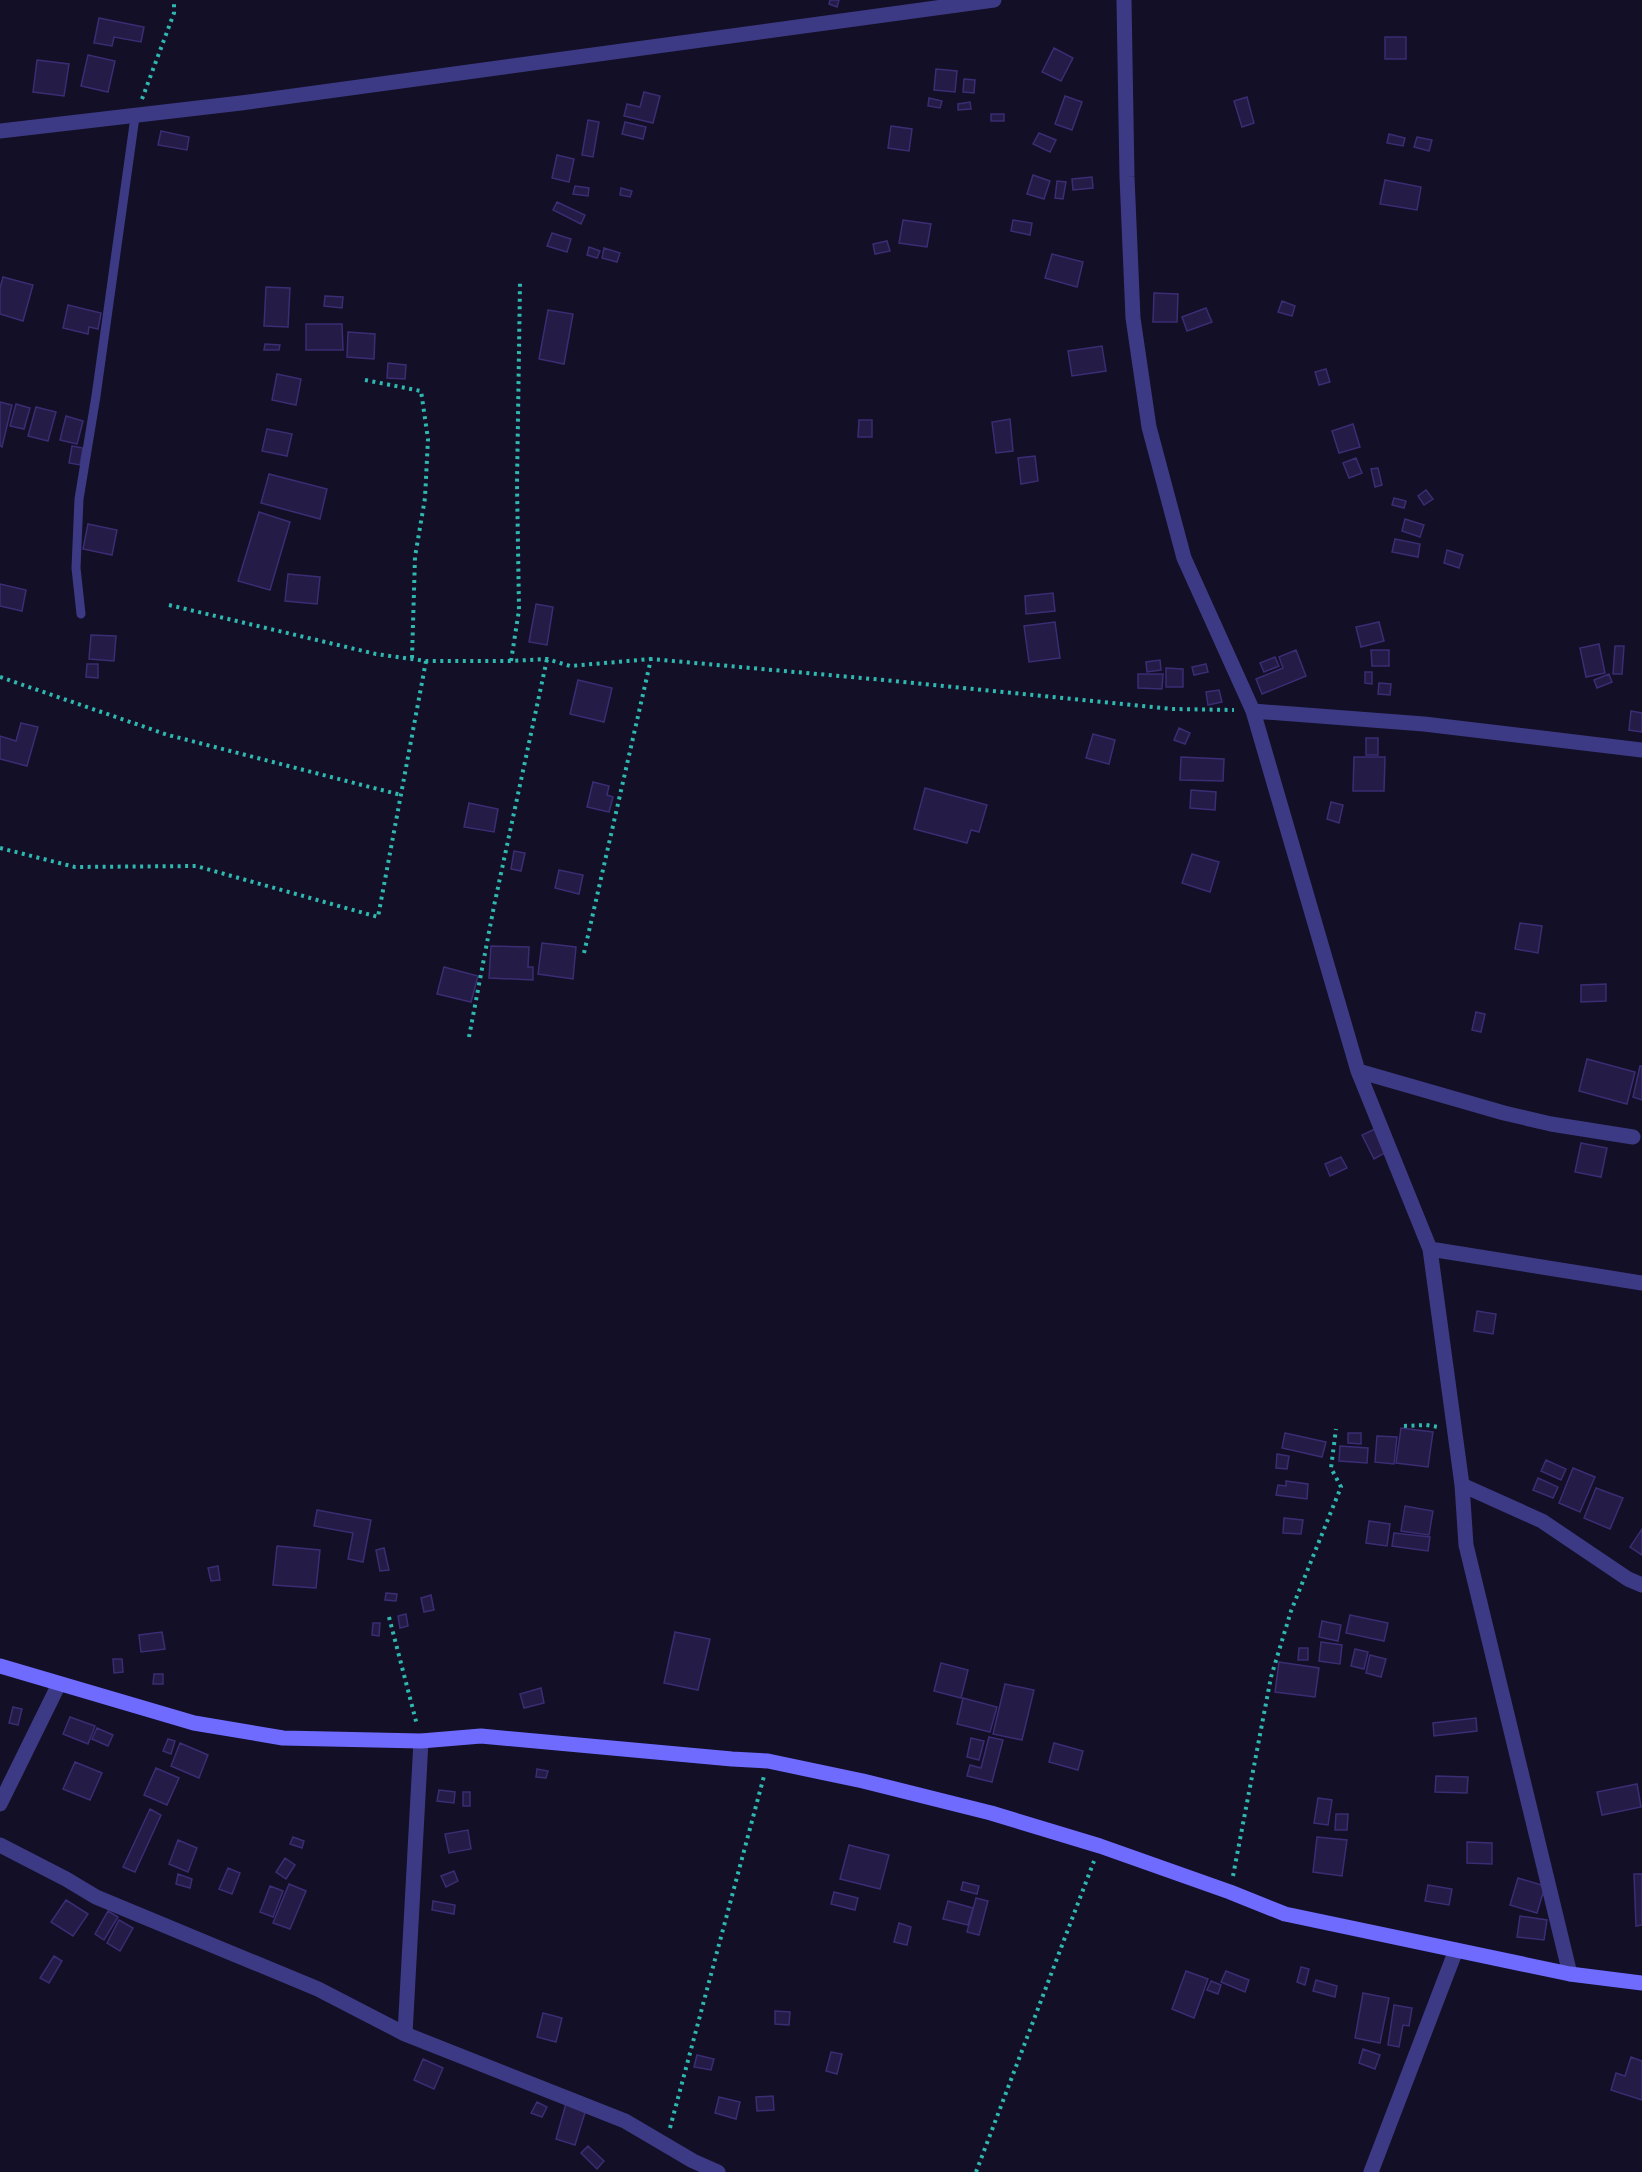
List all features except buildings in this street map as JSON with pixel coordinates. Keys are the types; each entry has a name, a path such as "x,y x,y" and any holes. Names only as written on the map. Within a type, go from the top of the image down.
{"street":[{"path":"0,131 135,117 994,0"},
{"path":"1124,0 1127,177 1133,318 1149,427 1184,558 1253,711 1358,1071 1430,1249 1461,1485 1466,1545 1570,1974"},
{"path":"1253,711 1424,724 1642,750"},
{"path":"1358,1071 1504,1113 1551,1124 1633,1137"},
{"path":"1430,1249 1642,1283"},
{"path":"1461,1485 1542,1521 1628,1579 1642,1585"},
{"path":"0,1666 194,1723 283,1738 421,1741 481,1736 768,1761 863,1781 991,1813 1100,1846 1285,1914 1570,1974 1642,1983"},
{"path":"0,1804 59,1684"},
{"path":"405,2034 421,1741"},
{"path":"0,1845 96,1897 318,1989 405,2034 625,2121 666,2145 690,2166 718,2172"},
{"path":"1371,2172 1456,1950"}],"lane":[{"path":"81,614 76,568 79,500 135,117"}],"path":[{"path":"135,117 174,13 174,0"},
{"path":"511,661 519,610 517,484 520,284"},
{"path":"365,380 421,391 428,439 425,498 415,557 412,658"},
{"path":"169,605 376,654 426,661 547,659 570,666 651,659 1172,709 1253,711"},
{"path":"469,1037 494,906 547,659"},
{"path":"584,953 651,659"},
{"path":"0,848 75,867 196,866 378,917 426,661"},
{"path":"0,677 168,735 401,795"},
{"path":"1404,1426 1426,1425 1454,1430"},
{"path":"1230,1892 1271,1677 1291,1611 1341,1487 1331,1468 1336,1428"},
{"path":"389,1617 421,1741"},
{"path":"666,2145 768,1761"},
{"path":"976,2172 1100,1846"}]}
